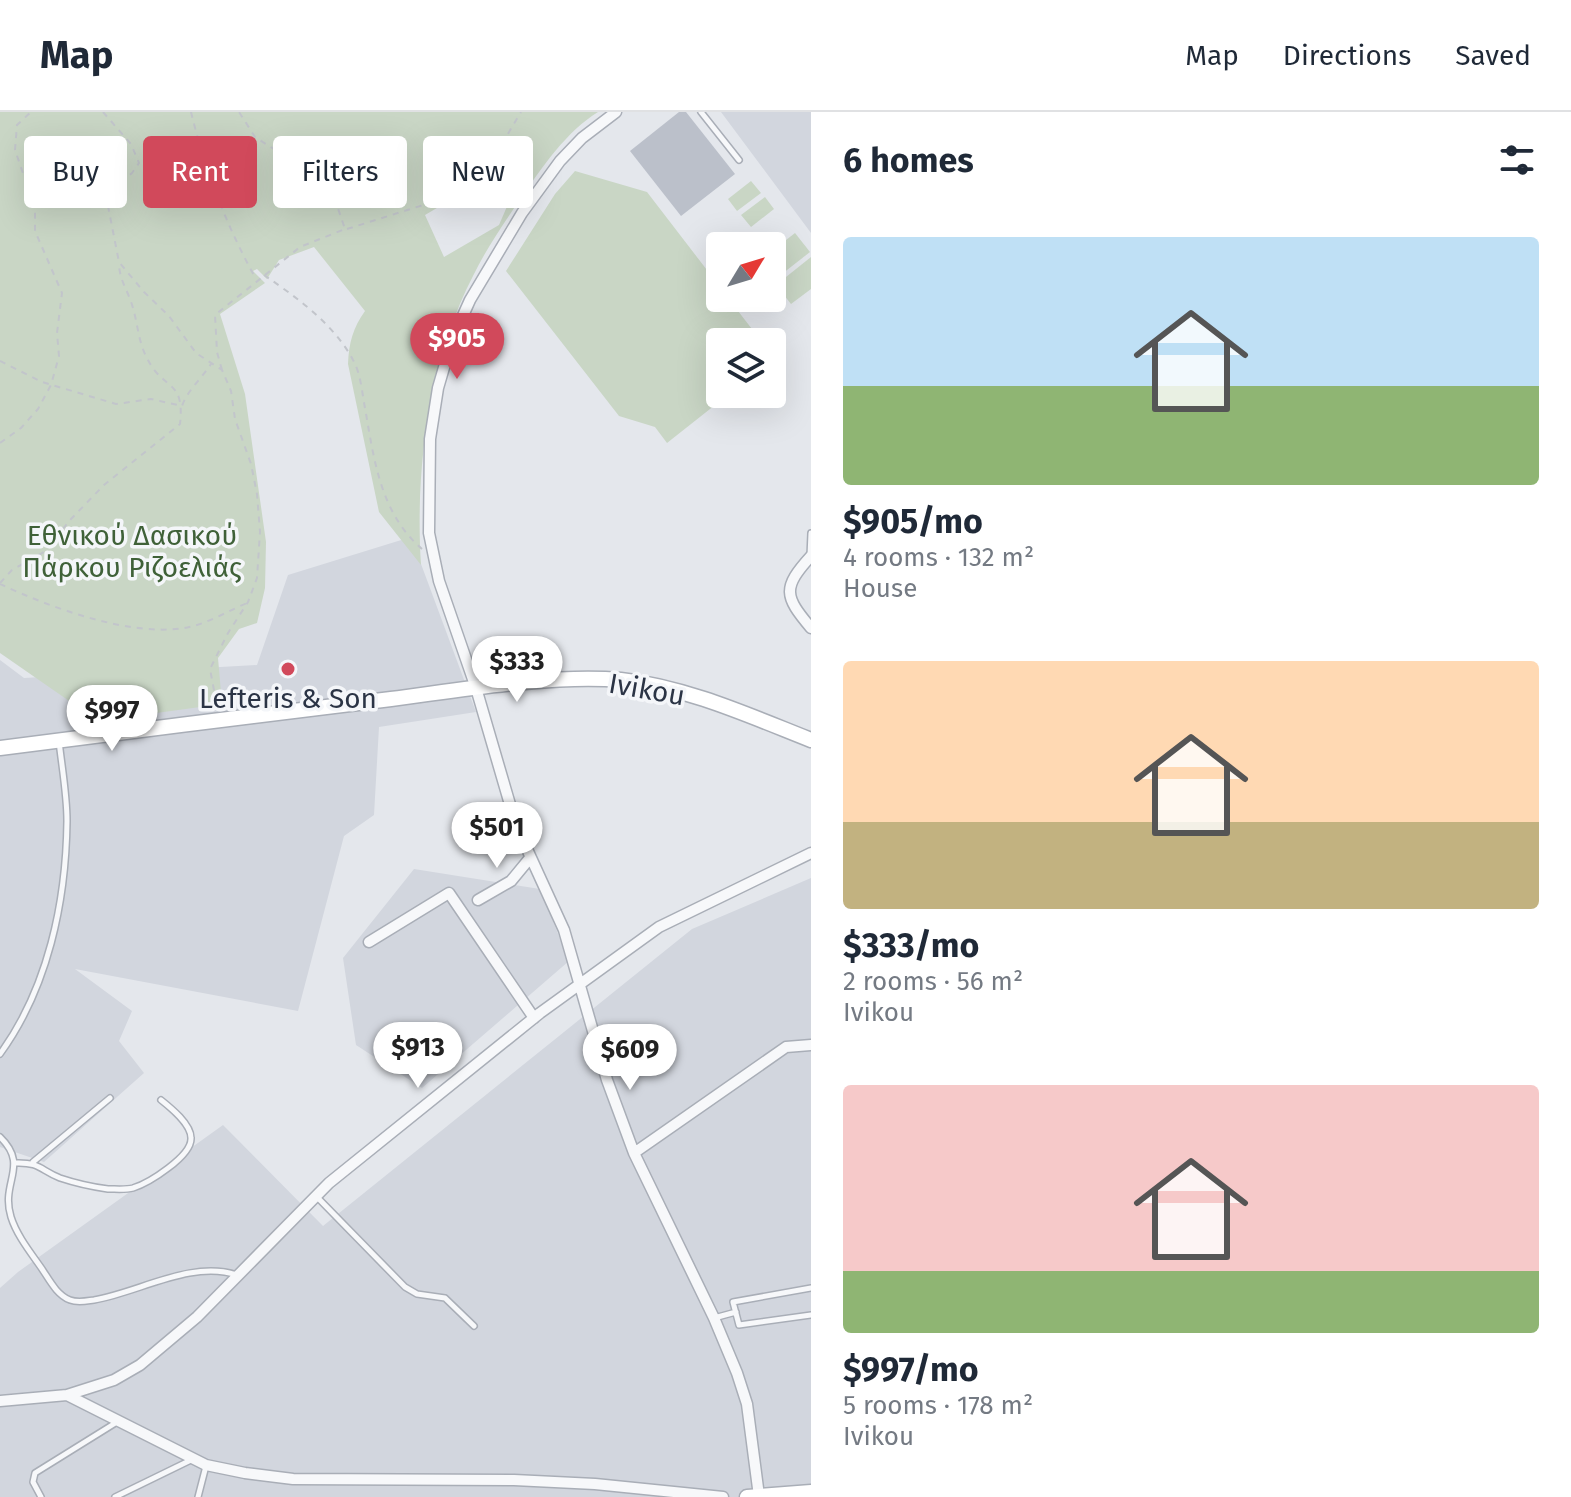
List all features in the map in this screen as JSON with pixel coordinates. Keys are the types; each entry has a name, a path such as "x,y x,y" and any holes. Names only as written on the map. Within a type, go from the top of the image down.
{"street":[{"path":"616,112 582,138 529,202 470,300 452,340 438,388 430,439 429,533 439,581 476,688 516,825 564,930 607,1080 634,1153 714,1318 747,1404 759,1496"},
{"path":"811,556 791,579 789,586 792,606 811,628"},
{"name":"Ivikou","path":"0,748 476,688 618,680 656,685 736,710 811,740"},
{"path":"0,1401 67,1395 114,1380 140,1365 173,1339 315,1195 534,1018 659,927 811,853"},
{"path":"478,900 511,881 530,858"},
{"path":"369,942 449,893 534,1018"},
{"path":"634,1153 786,1047 811,1045"},
{"path":"67,1395 206,1465 245,1473 293,1479 514,1480 595,1484 723,1497"},
{"path":"747,1497 811,1492"}],"lane":[{"path":"701,112 739,160"},
{"path":"811,533 811,556"},
{"path":"0,1054 11,1039 40,980 53,938 67,821 59,740"},
{"path":"33,1162 110,1098"},
{"path":"15,1163 33,1162 59,1177 110,1189 130,1189 149,1182 170,1167 192,1142 188,1129 161,1100"},
{"path":"0,1137 11,1149 15,1163 8,1199 11,1216 55,1289 69,1300 77,1302 106,1298 202,1270 237,1275"},
{"path":"315,1195 405,1287 417,1294 445,1298 474,1326"},
{"path":"811,1288 733,1302 739,1325 811,1315"},
{"path":"714,1318 736,1312"},
{"path":"41,1497 33,1482 35,1473 118,1421"},
{"path":"115,1497 194,1459"},
{"path":"198,1497 206,1465"}],"path":[{"path":"0,443 21,428 38,409 51,385 59,356 57,333 62,293 35,231 35,208 15,150 17,125 31,112"},
{"path":"103,112 131,144 139,163 106,196 119,274 131,300 141,346 156,374 179,393 182,406"},
{"path":"191,112 233,237 257,280"},
{"path":"239,112 255,137 330,185 345,229"},
{"path":"220,720 210,669 248,602 257,578 260,532 251,464 217,352 215,315 300,247 345,229 436,201 506,137 521,112"},
{"path":"119,262 169,316 196,353 222,370"},
{"path":"263,275 311,311 355,362 386,503 405,532 420,548 433,555"},
{"path":"0,361 51,385 116,404 151,399 182,406"},
{"path":"212,363 197,385 185,395 180,424 104,485 44,552 12,570 0,583 29,598 141,629 185,628 248,602"}],"shaded area":[{"path":"721,112 811,112 811,233"},
{"path":"411,537 476,712 379,727 374,815 344,836 298,1011 75,969 132,1011 119,1041 144,1073 44,1162 0,1147 0,660 24,678 257,665 288,575"},
{"path":"414,869 540,889 569,961 422,1088 356,1045 343,958"},
{"path":"811,878 811,1497 0,1497 0,1288 18,1272 223,1125 323,1226 692,929"}],"green space":[{"name":"Εθνικού Δασικού Πάρκου Ριζοελιάς","path":"0,112 598,112 566,139 533,181 533,136 423,136 423,208 437,208 425,215 444,257 499,225 506,208 514,208 473,276 445,345 435,381 420,493 421,565 379,512 348,364 352,336 365,311 314,247 279,260 267,279 257,269 253,271 265,283 220,314 245,394 266,542 265,588 257,623 239,629 218,658 222,704 98,721 0,653"},
{"path":"575,171 647,192 706,269 706,312 739,312 751,328 706,328 706,408 711,408 667,443 655,427 619,416 506,271 555,194"},
{"path":"751,181 761,193 737,211 728,199"},
{"path":"765,197 774,209 751,227 741,215"},
{"path":"795,233 810,252 786,271 786,240"},
{"path":"811,257 811,289 791,304 786,298 786,277"}],"building":[{"path":"679,112 686,112 735,174 681,216 630,151"}],"place":[{"name":"Lefteris & Son","path":"288,669"}]}
